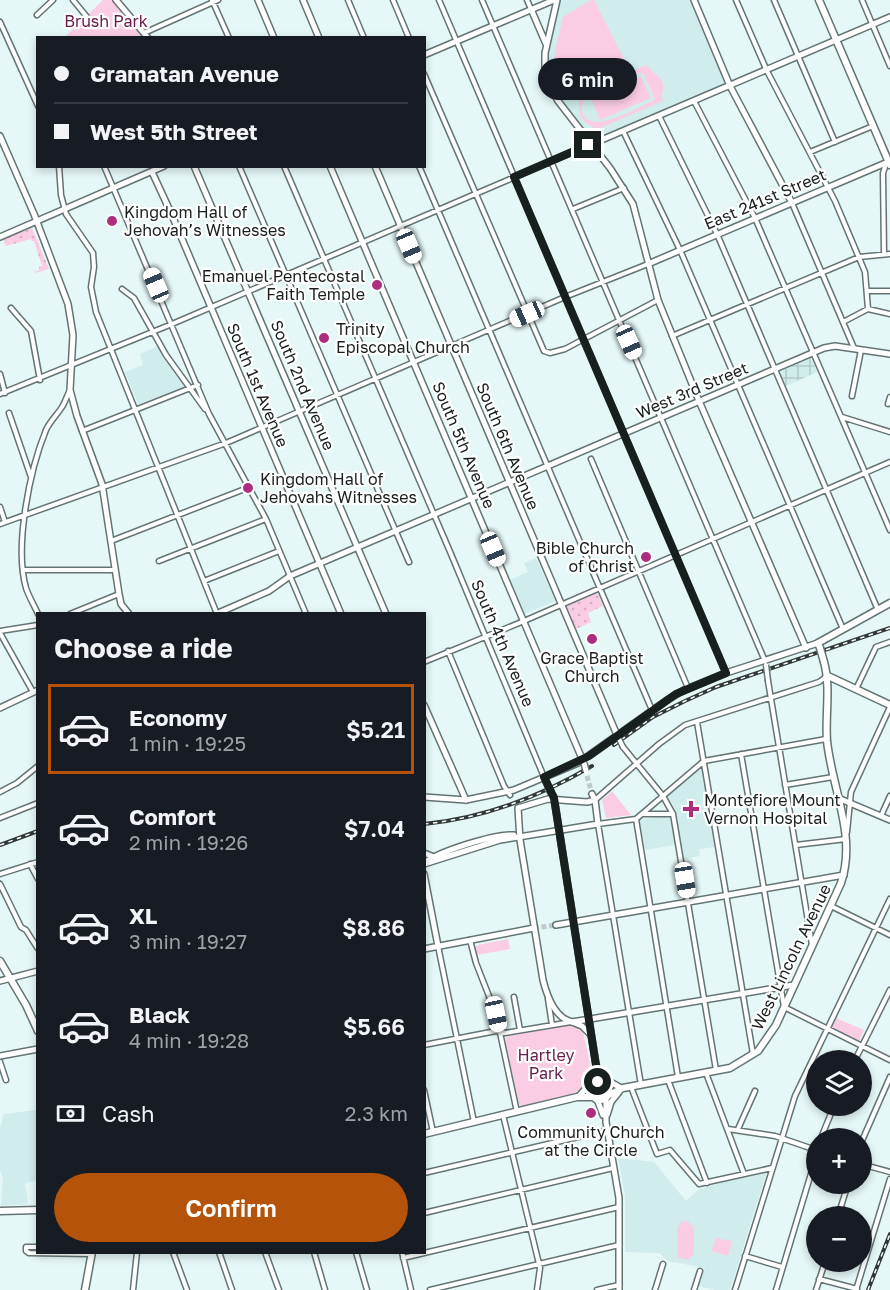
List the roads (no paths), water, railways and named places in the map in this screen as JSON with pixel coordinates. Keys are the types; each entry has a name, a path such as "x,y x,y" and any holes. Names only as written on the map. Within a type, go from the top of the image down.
{"main road":[{"path":"819,0 889,164"},
{"path":"819,646 890,603"},
{"name":"West Lincoln Avenue","path":"606,1085 631,1087 737,1065 763,1046 784,1007 844,875 847,838 827,739 828,676 819,646"},
{"path":"828,676 890,706"},
{"path":"0,961 36,1027"},
{"path":"426,1134 578,1097 607,1097 609,1090 601,1082 578,1097"},
{"path":"593,1087 596,1098"},
{"name":"West Lincoln Avenue","path":"607,1097 622,1088"},
{"path":"0,1211 36,1210"},
{"path":"85,1290 92,1254"}],"street":[{"path":"37,15 53,0"},
{"path":"73,0 87,17"},
{"path":"116,0 146,35 215,1 228,36"},
{"path":"258,0 273,36"},
{"path":"303,0 318,36"},
{"path":"348,0 363,36"},
{"path":"393,0 408,36"},
{"path":"439,0 726,673"},
{"path":"483,0 663,418 765,663 812,945"},
{"path":"527,0 547,45"},
{"path":"426,54 555,0"},
{"path":"555,0 545,71 550,88 624,188 635,211 658,300 672,336 806,648"},
{"path":"694,0 730,86 792,203 854,349 890,354"},
{"path":"736,0 767,71 828,187 859,257 865,272 868,309"},
{"path":"774,0 835,142"},
{"path":"862,0 890,66"},
{"path":"0,374 2,393 39,380 890,17"},
{"path":"0,22 36,102"},
{"path":"426,79 537,339 546,352 552,353 565,349 658,300"},
{"path":"694,101 755,218 890,530"},
{"path":"659,116 717,234 878,610"},
{"path":"810,152 873,126"},
{"path":"623,131 680,250 843,630"},
{"path":"0,136 36,221 70,311 73,335 70,390 103,488 118,594 121,604 127,612"},
{"path":"884,254 883,173 889,164"},
{"name":"East 241st Street","path":"648,264 828,187 889,164"},
{"path":"59,168 64,209 93,253 92,298 216,612"},
{"path":"105,168 209,414"},
{"name":"South 2nd Avenue","path":"195,168 385,612"},
{"path":"240,168 409,562"},
{"path":"285,168 323,259"},
{"name":"South 5th Avenue","path":"331,168 585,767"},
{"name":"South 6th Avenue","path":"376,168 618,737"},
{"path":"420,168 652,710"},
{"path":"0,237 113,188 150,169"},
{"name":"South 1st Avenue","path":"150,169 340,612"},
{"path":"573,209 624,188"},
{"path":"672,336 859,257 890,254"},
{"name":"South 4th Avenue","path":"323,259 547,784"},
{"path":"0,507 3,523 226,443 414,364 565,297 648,264"},
{"path":"122,289 134,298 166,355 209,414 226,443 266,519 305,612"},
{"path":"867,291 890,291"},
{"path":"11,308 31,331 39,380"},
{"path":"843,322 868,309 890,314"},
{"name":"West 3rd Street","path":"222,612 269,591 290,576 827,346 854,349"},
{"path":"852,396 861,350"},
{"path":"82,431 198,386"},
{"path":"37,612 26,588 23,570 25,515 31,478 46,431 70,390"},
{"path":"888,404 890,397"},
{"path":"9,412 31,478"},
{"path":"842,417 890,432"},
{"path":"591,459 688,688"},
{"path":"426,661 524,621 890,462"},
{"path":"111,541 249,487"},
{"path":"159,561 266,519"},
{"path":"204,581 279,551"},
{"path":"23,570 115,570"},
{"path":"75,612 118,594"},
{"path":"0,708 35,691 0,632 36,625"},
{"path":"856,689 876,647 890,642"},
{"path":"426,797 466,800 509,794 547,784 585,767 652,710 688,688 726,673 819,646"},
{"path":"448,651 509,794"},
{"path":"552,1025 520,840 518,806 554,798 587,802 638,764 676,731 819,682 828,676"},
{"name":"West Lincoln Avenue","path":"847,838 851,792 890,706"},
{"path":"426,710 466,800"},
{"path":"697,722 753,1055"},
{"path":"618,737 623,747 663,796 673,814 716,1071"},
{"path":"426,863 471,846 521,835 636,819 704,761 827,739"},
{"path":"741,754 784,1007 890,1060"},
{"path":"0,792 17,783 36,768"},
{"path":"785,785 833,777"},
{"path":"547,784 554,798 596,1067 606,1085"},
{"path":"881,816 890,796"},
{"path":"593,797 641,1085"},
{"path":"838,798 890,820"},
{"path":"0,818 36,804"},
{"path":"642,814 673,814"},
{"path":"636,819 678,1078"},
{"path":"426,862 436,856 506,835 514,830 520,820"},
{"path":"506,835 521,835"},
{"path":"796,845 847,838"},
{"path":"426,854 436,856"},
{"path":"0,874 36,862"},
{"path":"30,864 36,875"},
{"path":"556,925 844,875"},
{"path":"0,884 21,927 26,930 36,946"},
{"path":"426,884 474,1122"},
{"path":"735,1290 795,1096 890,899"},
{"path":"831,906 890,935"},
{"path":"426,949 534,928"},
{"path":"470,940 476,963 496,1014 517,1112"},
{"path":"0,981 36,971"},
{"path":"426,1045 794,985"},
{"path":"860,1050 890,990"},
{"path":"547,994 560,1015 582,1026 591,1035"},
{"path":"514,997 520,1030"},
{"path":"0,1056 36,1049"},
{"path":"0,1062 6,1080"},
{"path":"593,1087 596,1067"},
{"path":"596,1067 607,1080 622,1088 611,1102 606,1121"},
{"path":"578,1097 588,1086 596,1067"},
{"path":"706,1073 744,1174"},
{"path":"868,1128 890,1077"},
{"path":"668,1080 706,1183"},
{"path":"631,1087 657,1154 670,1150 699,1184 772,1168"},
{"path":"738,1129 755,1091"},
{"path":"606,1121 607,1097"},
{"path":"596,1098 608,1130 620,1207 619,1288 597,1290"},
{"path":"426,1099 433,1132"},
{"path":"503,1115 539,1264 537,1290"},
{"path":"728,1129 781,1138 806,1147"},
{"path":"426,1173 608,1130"},
{"path":"872,1167 890,1172"},
{"path":"426,1213 614,1168"},
{"path":"819,1279 856,1290 890,1179"},
{"path":"776,1290 806,1189"},
{"path":"426,1250 620,1207"},
{"path":"430,1290 620,1245"},
{"path":"36,1247 26,1249 29,1253 36,1253"},
{"path":"133,1290 137,1254"},
{"path":"174,1254 186,1289"},
{"path":"220,1254 232,1290"},
{"path":"266,1254 279,1290"},
{"path":"315,1254 326,1290"},
{"path":"357,1254 367,1290"},
{"path":"403,1255 411,1290"},
{"path":"745,1256 782,1267"},
{"path":"655,1290 663,1264"},
{"path":"694,1290 700,1271"},
{"path":"816,1290 821,1272"}],"tunnel":[{"path":"587,776 592,794"},
{"path":"534,928 556,925"}],"railway":[{"path":"614,745 653,717 716,687 890,628"},
{"path":"426,824 469,817 512,804 553,787 592,766"},
{"path":"0,845 36,832"},
{"path":"868,1290 890,1234"}],"place":[{"name":"Kingdom Hall of Jehovah’s Witnesses","path":"112,221"},
{"name":"Emanuel Pentecostal Faith Temple","path":"377,285"},
{"name":"Trinity Episcopal Church","path":"324,338"},
{"name":"Kingdom Hall of Jehovahs Witnesses","path":"248,488"},
{"name":"Bible Church of Christ","path":"646,557"},
{"name":"Grace Baptist Church","path":"592,639"},
{"name":"Montefiore Mount Vernon Hospital","path":"691,809"},
{"name":"Community Church at the Circle","path":"591,1113"}],"park label":[{"name":"Brush Park","path":"106,21"},
{"name":"Hartley Park","path":"546,1064"}]}
